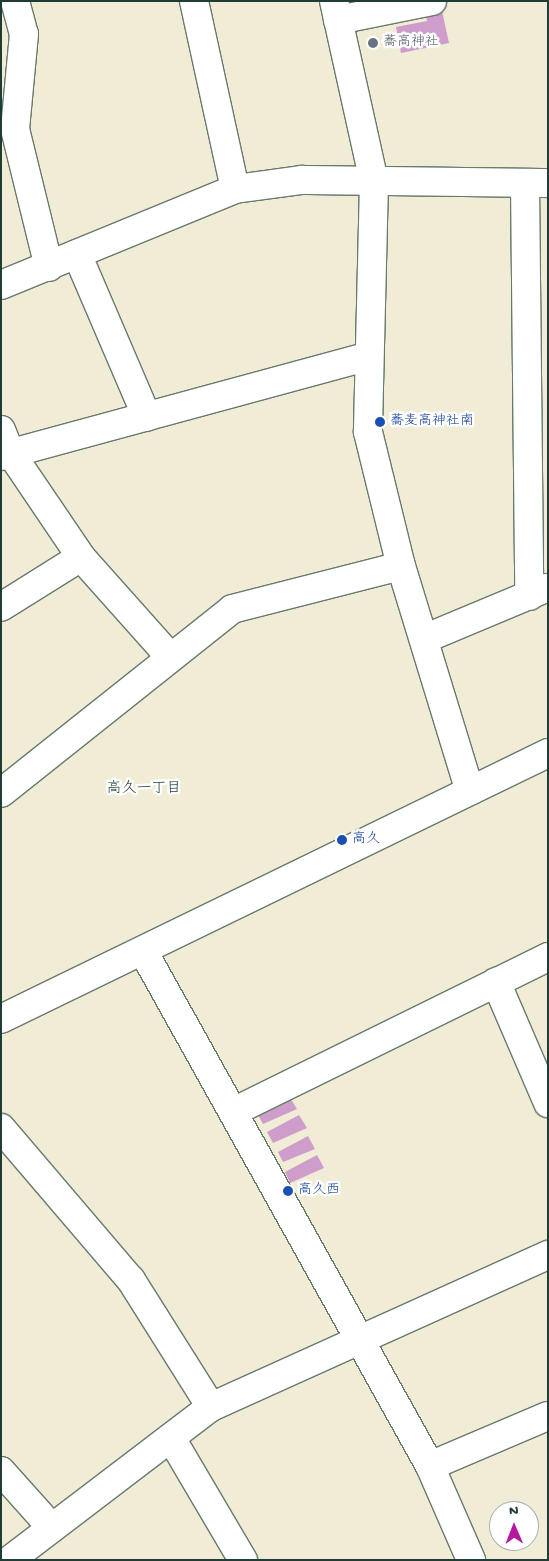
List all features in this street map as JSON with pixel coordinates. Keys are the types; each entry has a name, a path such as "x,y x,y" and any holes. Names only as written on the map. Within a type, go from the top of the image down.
{"street":[{"path":"15,1 24,34 14,129 49,267"},
{"path":"194,1 235,189"},
{"path":"432,1 336,11 374,182 368,432 401,566 470,791"},
{"path":"1,285 49,267 235,189 302,180 536,183 538,592 424,639"},
{"path":"77,254 147,417"},
{"path":"170,657 81,557 4,446 147,417 369,356"},
{"path":"1,607 81,557"},
{"path":"1,793 232,609 401,566"},
{"path":"1,1019 548,753"},
{"path":"143,951 430,1466 451,1505 471,1560"},
{"path":"233,1112 548,958"},
{"path":"496,982 548,1103"},
{"path":"1,1128 131,1280 211,1407"},
{"path":"10,1560 211,1407 548,1255"},
{"path":"430,1466 548,1416"},
{"path":"171,1438 243,1560"},
{"path":"1,1470 51,1527"}],"building":[{"path":"442,11 449,43 401,53 396,27 427,21 426,14"},
{"path":"289,1096 297,1109 263,1124 257,1113"},
{"path":"299,1115 307,1128 273,1143 267,1132"},
{"path":"308,1136 315,1149 283,1162 278,1152"},
{"path":"317,1155 324,1168 290,1183 285,1172"}],"place":[{"name":"蕎高神社","path":"373,43"},
{"name":"蕎麦高神社南","path":"380,422"},
{"name":"高久","path":"342,840"},
{"name":"高久西","path":"288,1191"}],"district":[{"name":"高久一丁目","path":"144,790"}]}
